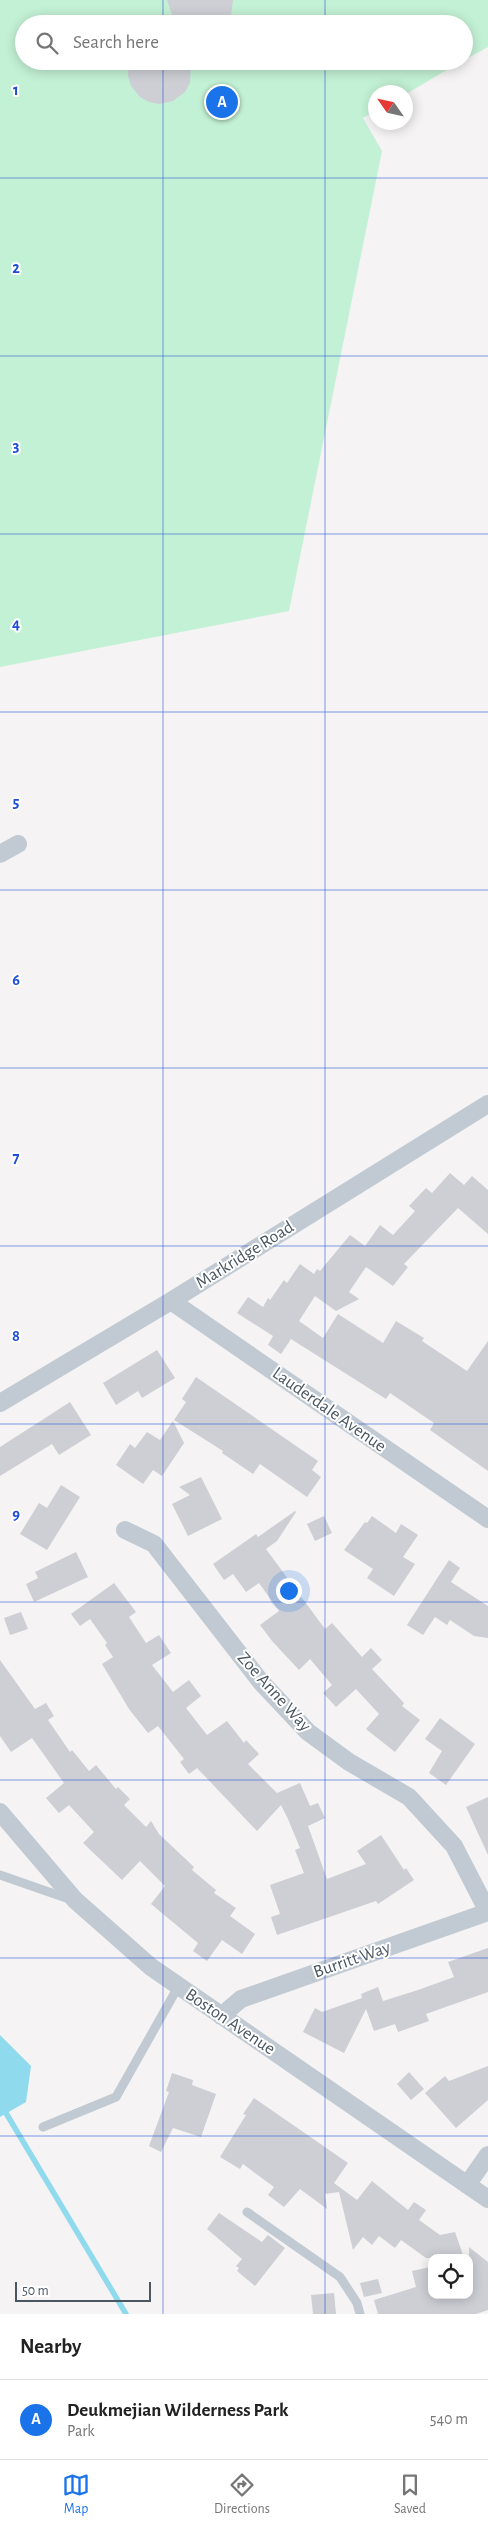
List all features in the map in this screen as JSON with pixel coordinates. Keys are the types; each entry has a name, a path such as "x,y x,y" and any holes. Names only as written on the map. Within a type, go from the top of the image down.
{"street":[{"path":"0,854 18,844"},
{"name":"Markridge Road","path":"0,1403 171,1300 488,1104"},
{"name":"Lauderdale Avenue","path":"171,1300 488,1519"},
{"name":"Zoe Anne Way","path":"125,1530 154,1544 261,1682 308,1732 350,1762 409,1797 454,1846 488,1912"},
{"name":"Boston Avenue","path":"0,1812 74,1900 151,1967 488,2199"},
{"name":"Burritt Way","path":"221,2016 241,1999 488,1912"},
{"path":"467,2185 488,2155"}],"lane":[{"path":"0,1874 37,1889 74,1900"},
{"path":"44,2127 116,2097 178,1987"},
{"path":"247,2212 340,2277 356,2303 360,2314"}],"green space":[{"path":"0,0 488,0 488,47 473,55 473,15 15,15 15,70 447,70 413,90 413,85 368,85 368,115 363,118 368,130 370,130 382,151 289,611 0,667"}],"water":[{"path":"0,2035 31,2066 26,2102 0,2117"}],"building":[{"path":"167,0 233,0 231,15 172,15"},
{"path":"128,70 191,70 190,83 185,92 173,101 159,104 149,102 140,97 131,86"},
{"path":"450,1173 464,1185 472,1176 488,1190 488,1234 458,1208 404,1264 408,1267 393,1286 366,1267 349,1292 359,1299 336,1311 315,1296 299,1321 323,1338 338,1314 383,1343 396,1321 424,1338 422,1341 467,1371 488,1341 488,1471 430,1430 434,1423 390,1393 386,1399 291,1339 281,1354 268,1345 273,1336 237,1313 248,1297 263,1307 268,1298 270,1300 284,1280 287,1283 300,1264 314,1274 317,1269 320,1271 350,1235 365,1246 380,1225 393,1235 415,1211 409,1206 426,1188 432,1193"},
{"path":"157,1350 175,1378 142,1398 138,1391 116,1405 103,1383"},
{"path":"196,1377 318,1461 312,1470 321,1477 307,1497 260,1464 253,1474 222,1453 223,1451 174,1420 186,1402 182,1399"},
{"path":"70,1402 91,1435 59,1455 52,1444 0,1476 0,1447"},
{"path":"173,1421 184,1443 162,1476 153,1470 143,1484 116,1465 130,1444 135,1448 147,1432 160,1440"},
{"path":"201,1477 222,1519 188,1536 172,1504 190,1495 179,1487"},
{"path":"61,1485 80,1497 47,1550 20,1534 39,1503 47,1508"},
{"path":"295,1511 277,1541 266,1549 325,1629 332,1623 362,1657 371,1648 382,1660 372,1669 404,1703 402,1706 420,1720 395,1752 366,1729 379,1714 356,1689 336,1707 323,1693 332,1685 310,1659 299,1670 272,1641 260,1625 279,1611 259,1583 246,1592 233,1574 224,1580 213,1564 256,1534 258,1537"},
{"path":"324,1516 332,1533 315,1541 307,1524"},
{"path":"372,1516 396,1533 401,1524 418,1535 403,1557 415,1564 394,1596 367,1578 373,1569 344,1550 365,1522 367,1523"},
{"path":"76,1552 88,1577 34,1602 26,1584 38,1578 35,1572"},
{"path":"449,1560 460,1568 451,1582 488,1606 488,1638 474,1636 450,1620 447,1625 435,1617 423,1635 407,1625"},
{"path":"114,1583 136,1612 129,1617 146,1643 159,1635 171,1653 152,1665 173,1692 189,1680 201,1696 186,1708 207,1735 227,1721 244,1743 246,1740 259,1754 248,1764 277,1793 300,1783 310,1806 318,1803 325,1818 308,1826 327,1879 366,1864 357,1851 381,1835 404,1870 406,1868 414,1880 378,1904 376,1901 277,1935 271,1917 280,1914 270,1885 304,1873 295,1850 300,1848 288,1819 281,1805 257,1831 197,1768 189,1774 180,1762 184,1759 158,1726 148,1733 129,1709 102,1664 113,1657 105,1645 107,1643 90,1619 80,1626 71,1614"},
{"path":"21,1612 28,1629 10,1635 4,1618"},
{"path":"0,1660 35,1709 46,1703 54,1716 48,1720 70,1752 72,1750 89,1771 96,1765 116,1789 118,1787 130,1799 124,1805 146,1827 151,1821 159,1834 194,1867 192,1870 216,1890 214,1893 236,1908 230,1916 255,1934 242,1954 222,1940 207,1961 193,1951 198,1943 151,1904 165,1886 140,1861 122,1880 83,1843 94,1832 69,1805 59,1813 46,1798 64,1783 32,1738 11,1752 0,1736"},
{"path":"440,1718 475,1744 446,1785 429,1773 442,1751 425,1739"},
{"path":"488,1797 488,1855 466,1807"},
{"path":"488,1948 488,1992 426,2014 429,2021 398,2032 395,2024 374,2031 366,2009 344,2053 303,2032 315,2008 322,2012 362,1998 361,1994 378,1987 383,2001 418,1990 454,1977 448,1962"},
{"path":"488,2066 488,2100 456,2128 425,2093 445,2076 449,2081"},
{"path":"409,2072 424,2089 411,2100 397,2084"},
{"path":"172,2073 193,2080 192,2085 216,2094 201,2137 173,2128 161,2152 149,2146 169,2092 166,2091"},
{"path":"254,2098 348,2163 334,2183 357,2200 372,2181 408,2210 414,2202 426,2210 419,2220 440,2235 455,2232 463,2254 428,2254 428,2258 426,2258 401,2240 395,2248 379,2236 372,2245 363,2237 353,2250 339,2192 325,2194 327,2209 300,2189 284,2207 268,2195 274,2187 243,2164 240,2169 220,2157 246,2115 243,2114"},
{"path":"219,2213 262,2242 268,2235 285,2248 255,2286 237,2271 239,2268 236,2266 242,2259 207,2229"},
{"path":"469,2247 488,2262 488,2310 476,2314 378,2314 374,2300 416,2287 412,2271 428,2267 428,2299 473,2299 473,2254 469,2254"},
{"path":"378,2279 382,2293 364,2297 360,2283"},
{"path":"334,2293 336,2314 313,2314 311,2295"}],"waterway":[{"path":"6,2113 126,2314"}],"place":[{"name":"Deukmejian Wilderness Park","path":"222,102"}]}
